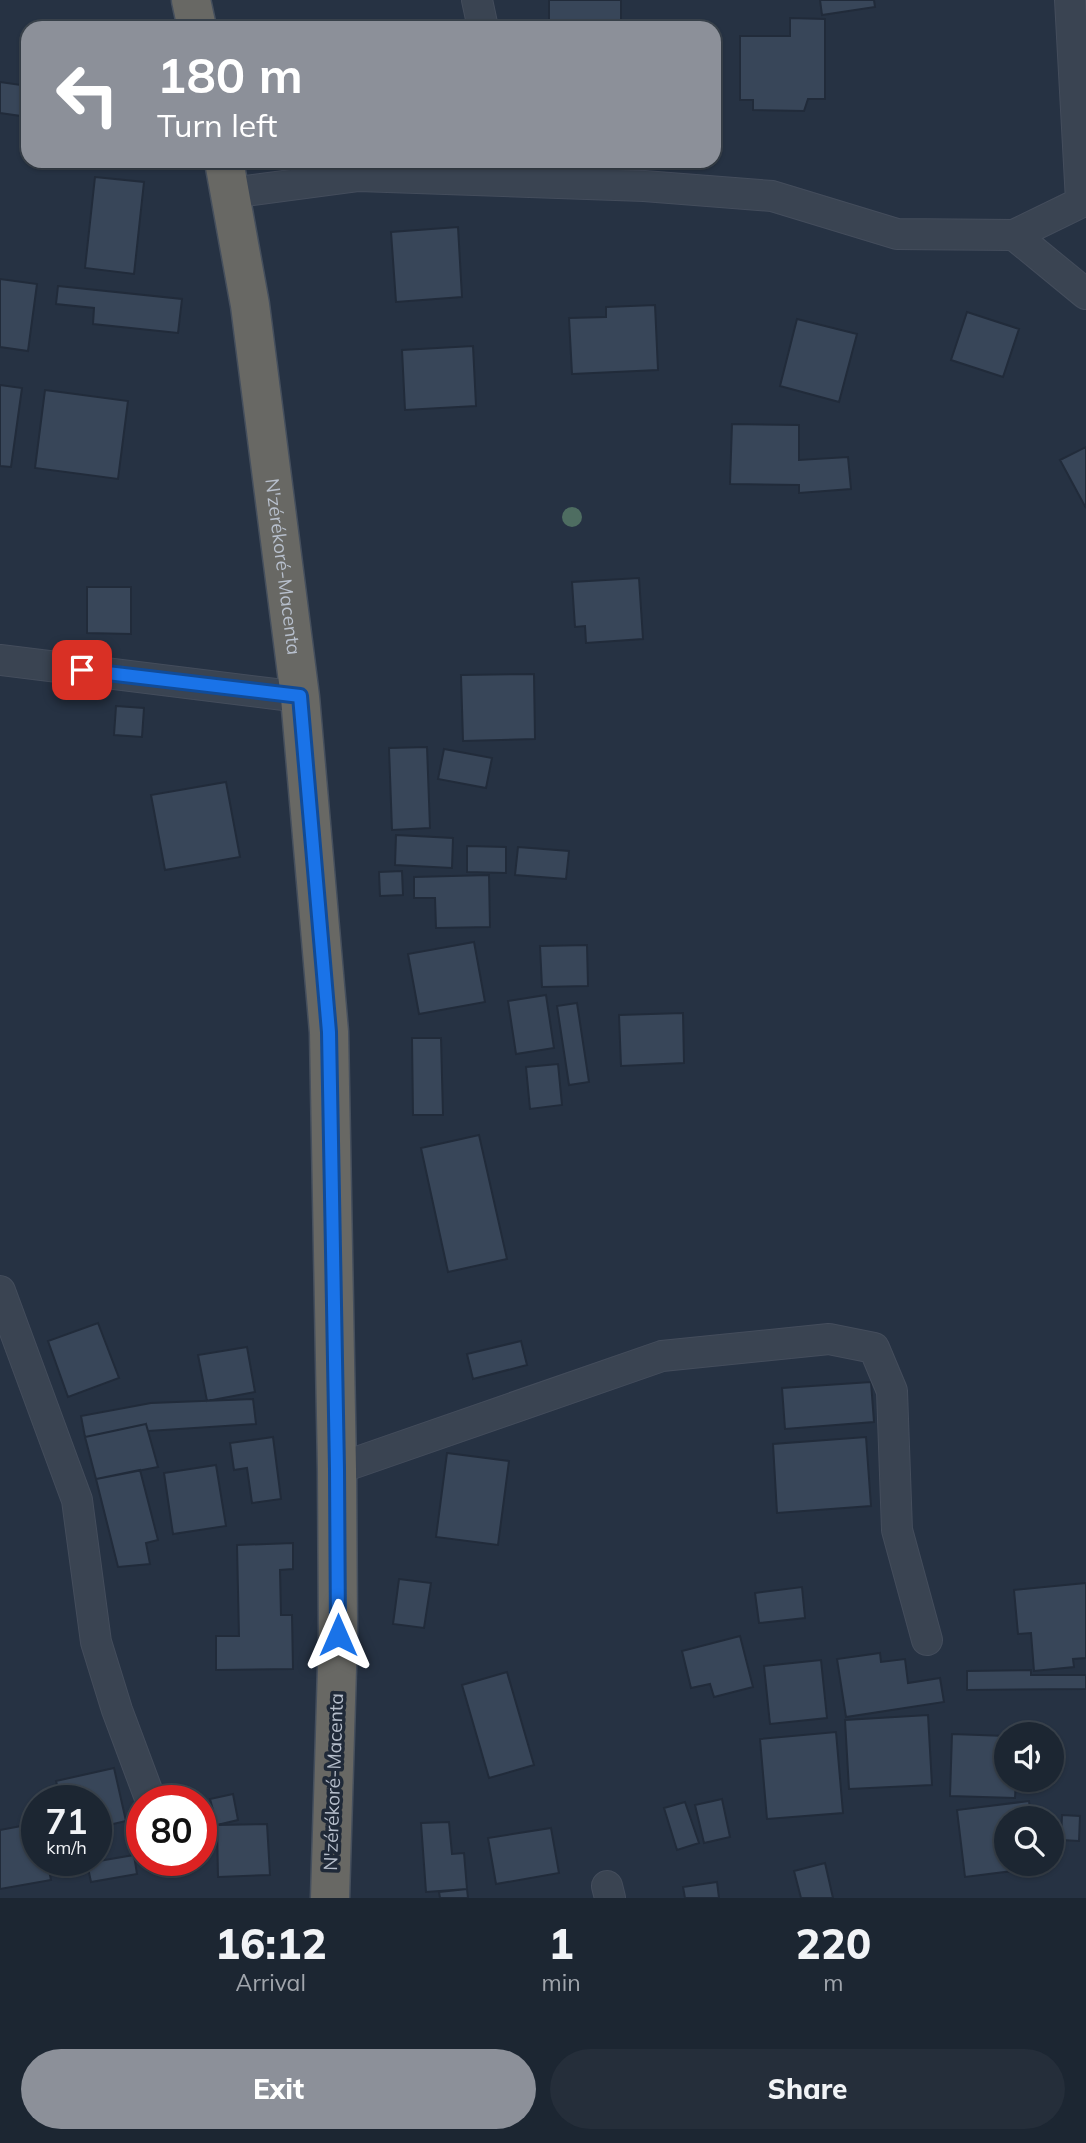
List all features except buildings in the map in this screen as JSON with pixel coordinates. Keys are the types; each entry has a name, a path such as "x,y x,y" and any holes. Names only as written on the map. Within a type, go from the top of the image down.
{"highway":[{"path":"191,0 196,21"},
{"name":"N'zérékoré-Macenta","path":"227,177 252,319 300,696 329,1032 338,1635 330,1898"}],"street":[{"path":"477,0 482,21"},
{"path":"227,177 490,172 772,196 897,234 1014,235 1084,201 1070,0"},
{"path":"1014,235 1086,293"},
{"path":"0,660 300,696"},
{"path":"0,1292 77,1500 96,1642 117,1710 145,1785"},
{"path":"337,1469 662,1356 829,1339 874,1348 892,1391 897,1530 927,1640"}],"route":[{"path":"82,670 300,696 329,1032 338,1635"}]}
